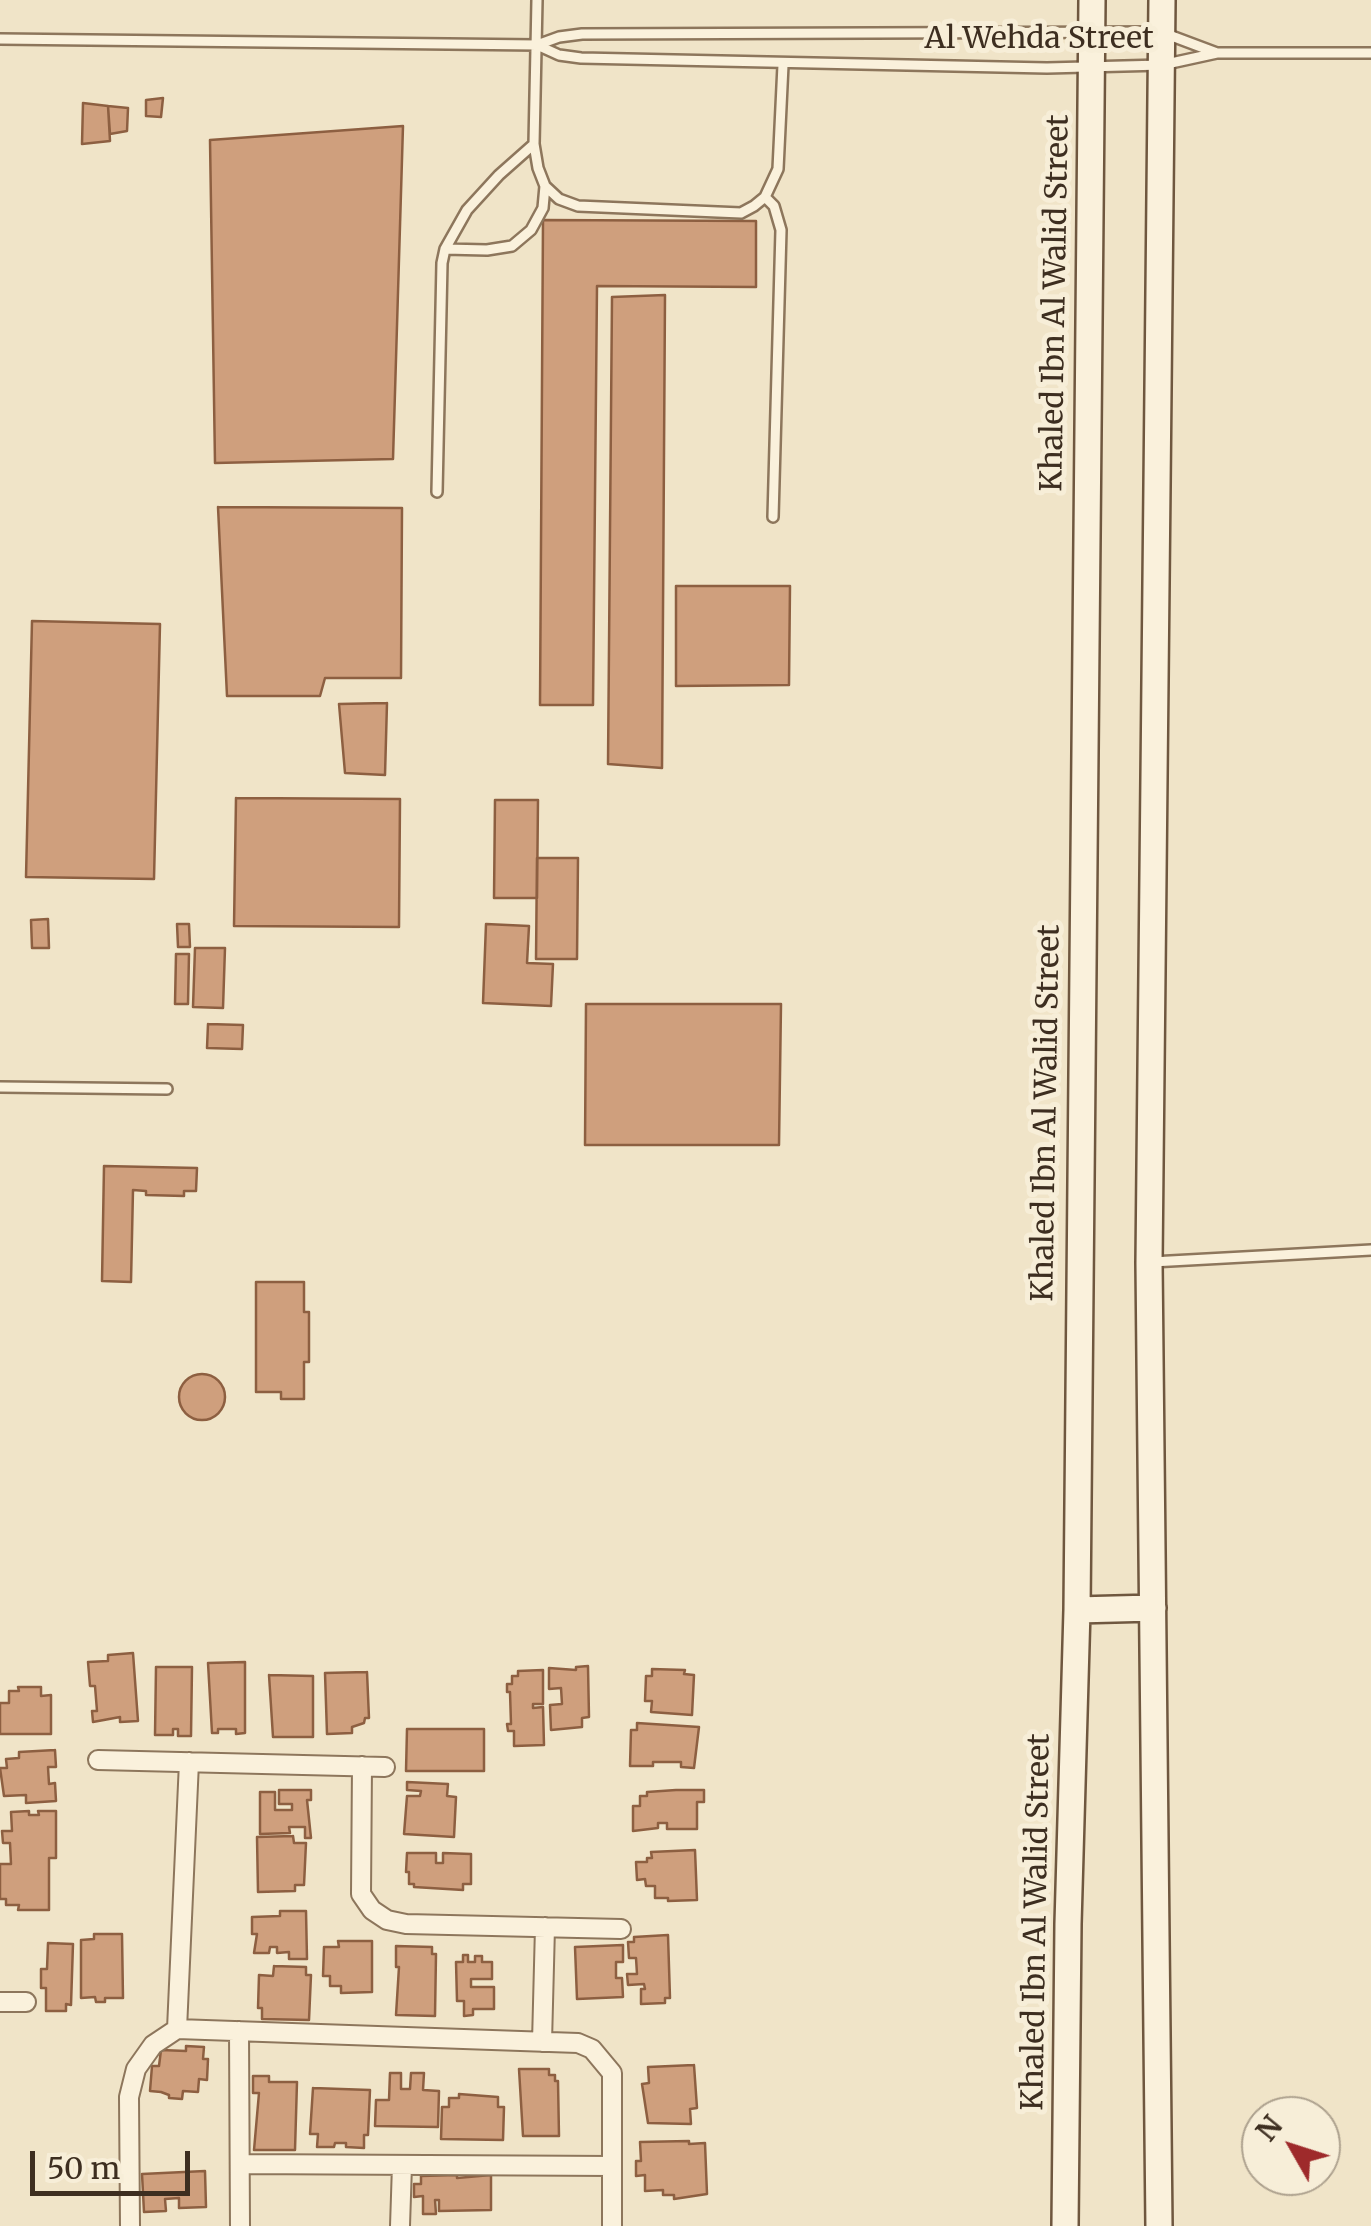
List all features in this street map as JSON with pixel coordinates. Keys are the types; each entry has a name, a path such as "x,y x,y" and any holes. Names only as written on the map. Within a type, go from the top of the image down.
{"main road":[{"name":"Khaled Ibn Al Walid Street","path":"1065,2226 1077,1610 1092,0"},
{"path":"1159,2226 1149,1262 1162,0"},
{"path":"1077,1610 1153,1608"}],"street":[{"path":"98,1760 384,1767"},
{"path":"177,2029 189,1762"},
{"path":"362,1766 362,1894 372,1910 387,1920 406,1924 621,1929"},
{"path":"542,2042 545,1927"},
{"path":"0,2002 26,2002"},
{"path":"130,2226 129,2097 136,2069 152,2045 177,2029 542,2042 578,2044 592,2049 612,2072 612,2226"},
{"path":"238,2031 240,2226"},
{"path":"240,2164 612,2166"},
{"path":"400,2226 402,2165"}],"lane":[{"path":"445,249 512,246 532,230 543,208 544,186 534,144 537,0"},
{"name":"Al Wehda Street","path":"537,45 559,36 582,34 1162,32 1218,52"},
{"name":"Al Wehda Street","path":"0,40 537,45 581,58 783,65 1162,66 1218,52"},
{"path":"1218,52 1371,53"},
{"path":"544,186 559,199 578,206 740,213 765,196 778,169 783,65"},
{"path":"437,492 445,249 467,210 534,144"},
{"path":"765,196 780,218 781,230 773,517"},
{"path":"0,1087 166,1090"},
{"path":"1149,1262 1371,1250"}],"building":[{"path":"163,98 161,117 146,116 146,100"},
{"path":"83,103 108,106 110,141 82,144"},
{"path":"108,106 128,108 127,131 110,134"},
{"path":"403,126 393,459 215,463 210,140"},
{"path":"543,220 756,221 756,287 597,286 593,705 540,705"},
{"path":"665,295 662,768 608,764 612,297"},
{"path":"218,507 402,508 401,678 325,678 320,696 227,696"},
{"path":"676,586 790,586 789,685 676,686"},
{"path":"32,621 160,624 154,879 26,877"},
{"path":"387,703 385,775 345,773 339,704"},
{"path":"236,798 400,799 399,927 234,926"},
{"path":"495,800 538,800 537,898 494,898"},
{"path":"537,858 578,858 577,959 536,959"},
{"path":"48,919 49,948 32,948 31,920"},
{"path":"177,924 189,924 190,947 178,947"},
{"path":"486,924 529,926 527,963 553,964 551,1006 483,1003"},
{"path":"195,948 225,948 223,1008 193,1007"},
{"path":"176,954 189,954 188,1004 175,1004"},
{"path":"586,1004 781,1004 779,1145 585,1145"},
{"path":"208,1024 243,1025 242,1049 207,1048"},
{"path":"104,1166 197,1168 196,1191 184,1191 184,1196 146,1195 146,1191 133,1190 131,1282 102,1281"},
{"path":"256,1282 304,1282 304,1312 309,1312 309,1362 304,1362 304,1399 281,1399 281,1392 256,1392"},
{"path":"202,1374 218,1381 225,1397 218,1413 202,1420 186,1413 179,1397 186,1381"},
{"path":"133,1653 138,1721 120,1722 120,1717 93,1722 92,1711 97,1711 95,1686 90,1686 88,1662"},
{"path":"245,1662 245,1733 218,1729 218,1733 212,1733 208,1663"},
{"path":"588,1666 589,1717 582,1718 582,1727 551,1730 550,1705 562,1704 561,1688 549,1689 549,1668 576,1670"},
{"path":"156,1667 192,1667 191,1736 178,1736 178,1729 173,1729 173,1735 155,1735"},
{"path":"652,1669 685,1670 684,1674 694,1675 692,1715 651,1712 652,1701 645,1701 646,1676 652,1676"},
{"path":"543,1670 543,1704 533,1704 533,1708 543,1707 544,1745 514,1746 514,1731 508,1731 507,1724 511,1724 507,1684 512,1684 512,1676 518,1676 518,1671"},
{"path":"367,1672 369,1718 352,1727 352,1733 327,1734 325,1673"},
{"path":"269,1675 313,1676 313,1737 273,1737"},
{"path":"18,1687 41,1687 41,1696 51,1695 51,1734 0,1734 0,1703 9,1703 9,1691 19,1691"},
{"path":"637,1723 699,1727 694,1768 681,1767 681,1762 630,1766 631,1730 637,1730"},
{"path":"407,1729 484,1729 484,1771 406,1771"},
{"path":"55,1750 56,1767 48,1767 49,1784 55,1783 56,1801 26,1803 26,1795 4,1796 0,1768 7,1768 6,1759 19,1758 19,1752"},
{"path":"407,1782 448,1784 447,1796 456,1797 454,1837 404,1834 407,1796 420,1796 421,1791 407,1790"},
{"path":"279,1790 311,1790 311,1800 307,1800 311,1838 305,1838 305,1827 289,1827 290,1833 260,1834 260,1792 275,1792 275,1810 292,1810 292,1804 279,1804"},
{"path":"704,1790 704,1802 697,1802 697,1829 667,1829 667,1823 658,1823 658,1828 633,1831 633,1806 640,1806 640,1796"},
{"path":"29,1811 29,1815 39,1815 38,1811 56,1811 56,1858 49,1858 49,1910 18,1910 19,1905 6,1905 6,1899 0,1899 0,1864 11,1864 10,1843 3,1843 2,1831 12,1831 11,1812"},
{"path":"293,1836 294,1843 306,1843 304,1885 295,1885 295,1891 258,1892 257,1837"},
{"path":"695,1850 697,1900 655,1898 655,1886 646,1886 645,1879 637,1880 636,1862 647,1862 647,1858 652,1858 651,1852"},
{"path":"407,1853 436,1853 436,1863 443,1863 443,1853 471,1854 471,1884 463,1884 463,1890 414,1887 406,1872"},
{"path":"280,1911 306,1911 307,1959 289,1959 289,1952 277,1953 277,1947 270,1947 269,1953 254,1953 257,1934 252,1934 252,1917 280,1916"},
{"path":"94,1934 122,1934 123,1998 96,2002 95,1997 81,1998 81,1940 94,1939"},
{"path":"668,1935 670,1998 665,1998 665,2003 641,2004 644,1984 628,1985 627,1974 637,1974 636,1958 629,1958 628,1942 634,1942 634,1937"},
{"path":"338,1941 372,1941 372,1992 341,1993 341,1986 330,1986 330,1976 323,1976 324,1947 339,1947"},
{"path":"48,1943 73,1944 71,2005 66,2004 66,2011 46,2011 41,1969 47,1969"},
{"path":"623,1945 623,1962 616,1962 616,1978 622,1978 623,1997 577,1999 575,1947"},
{"path":"396,1946 432,1947 432,1954 436,1954 435,2016 396,2015"},
{"path":"463,1955 468,1955 468,1962 482,1956 482,1962 492,1962 492,1979 471,1979 471,1987 494,1987 494,2009 473,2009 473,2015 464,2016 464,2001 457,2001 456,1962 463,1962"},
{"path":"274,1966 306,1967 306,1975 311,1975 309,2020 262,2019 262,2008 258,2008 259,1975 273,1976"},
{"path":"186,2046 204,2047 203,2059 208,2059 207,2080 199,2079 198,2092 183,2091 182,2099 150,2091 152,2066 159,2066 161,2050 186,2051"},
{"path":"694,2065 697,2108 690,2109 691,2124 648,2123 642,2084 649,2083 648,2067"},
{"path":"519,2069 549,2069 549,2075 555,2075 559,2136 523,2136"},
{"path":"390,2073 401,2073 401,2089 410,2089 411,2073 424,2073 423,2090 439,2091 438,2127 375,2126 376,2100 389,2100"},
{"path":"253,2076 269,2076 269,2082 297,2082 295,2150 254,2150 259,2093 253,2093"},
{"path":"313,2088 370,2090 364,2148 346,2147 346,2143 317,2147 318,2134 310,2134"},
{"path":"459,2094 498,2097 498,2107 504,2107 503,2140 441,2139 442,2107 449,2107 449,2098 459,2098"},
{"path":"640,2142 705,2143 707,2194 674,2199 674,2195 663,2195 663,2190 645,2191 645,2175 636,2176 636,2161 641,2161"},
{"path":"205,2171 206,2207 179,2208 179,2198 165,2199 166,2211 144,2212 142,2174"},
{"path":"491,2175 491,2210 439,2211 439,2200 435,2200 436,2214 423,2214 423,2196 414,2197 414,2184 421,2184 421,2176"}]}
